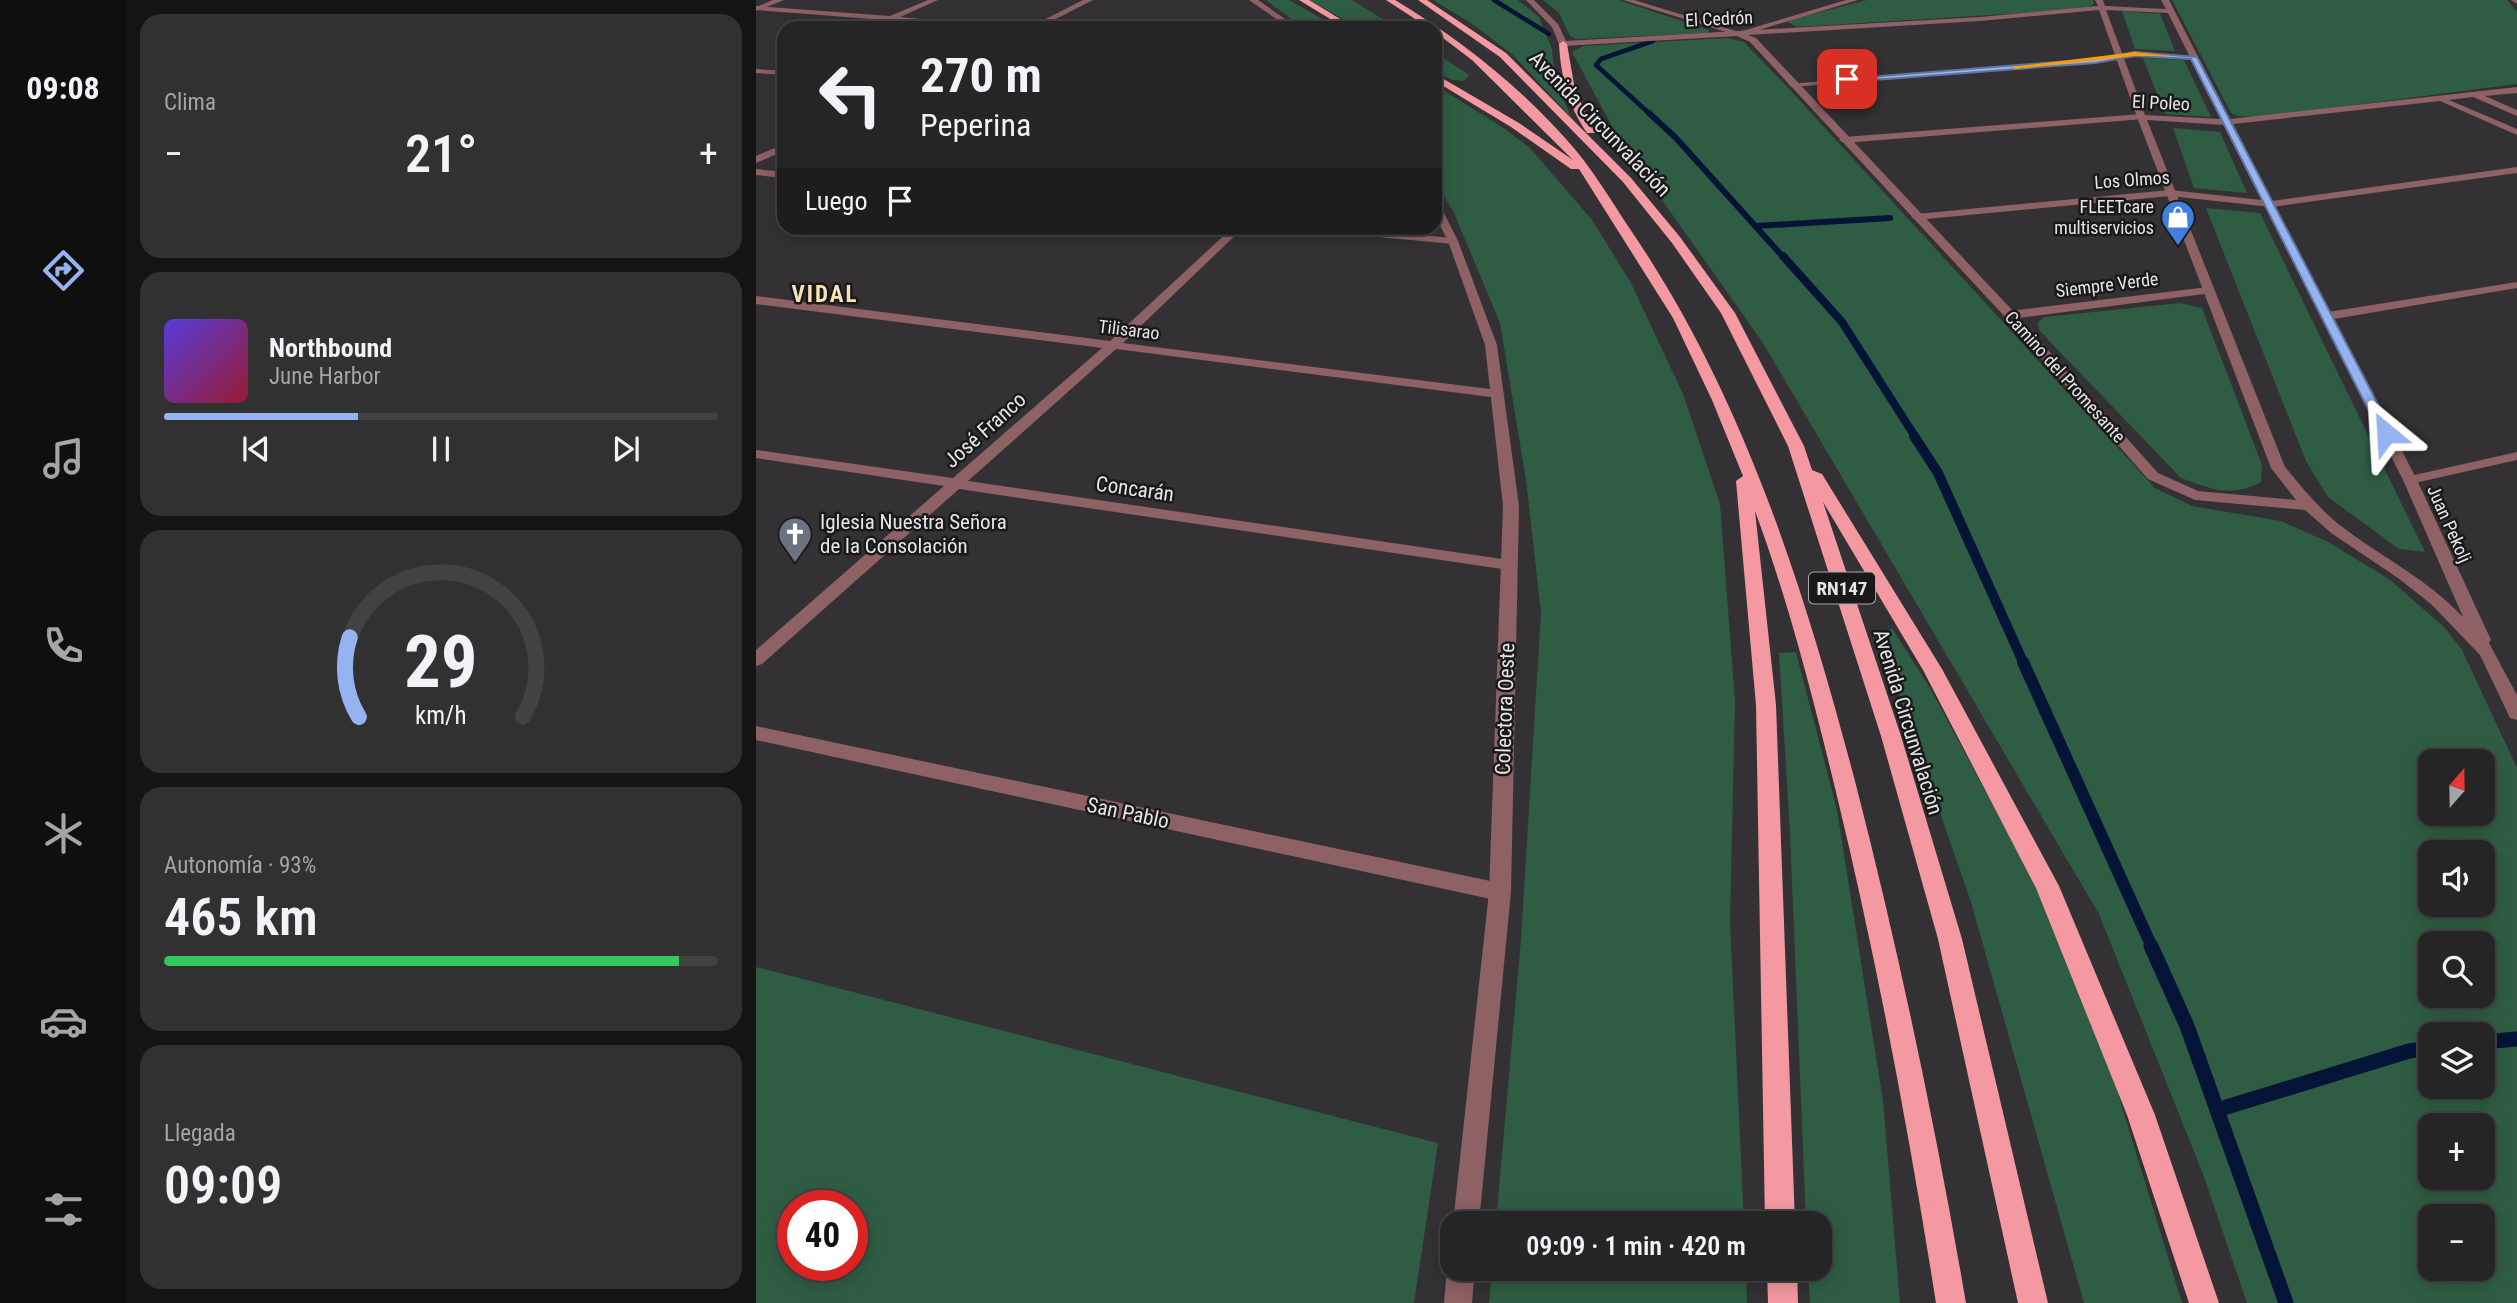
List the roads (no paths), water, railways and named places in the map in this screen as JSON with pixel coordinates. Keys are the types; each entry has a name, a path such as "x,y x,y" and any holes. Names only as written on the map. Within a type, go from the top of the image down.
{"highway":[{"path":"1303,0 1339,21"},
{"name":"Avenida Circunvalación","path":"1390,0 1424,21"},
{"name":"Avenida Circunvalación","path":"1422,0 1503,55 1627,180 1728,313 1796,446 1891,736 1950,939 2033,1303"},
{"name":"Avenida Circunvalación","path":"1442,33 1475,58 1562,139 1653,268 1693,344 1741,456 1791,584 1833,735 1898,1010 1932,1186 1951,1303"},
{"path":"1563,44 1565,78 1579,114 1627,180"},
{"path":"1442,81 1516,125 1589,178"},
{"path":"1796,446 1932,669 2048,886 2141,1115 2204,1303"},
{"path":"1741,456 1766,705 1780,1211"},
{"path":"1782,1281 1783,1303"}],"street":[{"path":"757,8 780,0"},
{"path":"890,18 934,0"},
{"path":"1046,21 1089,0"},
{"path":"1253,0 1284,21"},
{"path":"1530,0 1555,26 1563,44"},
{"path":"1739,34 1854,0"},
{"name":"Camino del Promesante","path":"1632,1 1753,40 2010,315 2153,476 2195,495 2309,506"},
{"path":"2101,4 2141,117 2278,468 2309,506 2337,530 2404,574 2437,600 2487,652 2517,713"},
{"name":"El Cedrón","path":"1563,44 2075,12 2101,4 2168,5"},
{"name":"Juan Pekolj","path":"2168,5 2410,480 2487,652"},
{"path":"757,8 928,21"},
{"path":"1792,84 2095,61 2119,56 2193,57"},
{"path":"756,71 777,72"},
{"name":"El Poleo","path":"1844,140 2141,117 2227,122 2517,90"},
{"path":"2475,95 2517,113"},
{"path":"2441,99 2517,132"},
{"path":"756,160 777,150"},
{"name":"Los Olmos","path":"1916,217 2170,193 2271,204 2517,170"},
{"path":"756,172 777,174"},
{"name":"Colectora Oeste","path":"1442,219 1453,241 1491,345 1511,506 1500,892 1467,1211"},
{"name":"José Franco","path":"756,660 957,484 1230,235"},
{"path":"1390,235 1453,241"},
{"path":"2328,316 2517,285"},
{"name":"Siempre Verde","path":"2010,315 2208,291"},
{"name":"Tilisarao","path":"756,300 1498,394"},
{"name":"Concarán","path":"756,454 1509,565"},
{"path":"2410,480 2517,456"},
{"name":"San Pablo","path":"756,733 1500,892"},
{"path":"1458,1303 1460,1281"}],"waterway":[{"path":"1494,0 1549,34"},
{"path":"1651,115 1596,65 1601,59 1653,41"},
{"path":"1649,113 1676,138 1784,258"},
{"path":"1756,226 1890,218"},
{"path":"1783,256 1842,322 1916,438"},
{"path":"1914,436 1938,473 2024,664"},
{"path":"2023,662 2152,947"},
{"path":"2151,946 2187,1026 2217,1110"},
{"path":"2495,1041 2517,1039"},
{"path":"2217,1110 2418,1050"},
{"path":"2217,1110 2286,1303"}],"place":[{"name":"FLEETcare multiservicios","path":"2178,247"},
{"name":"Iglesia Nuestra Señora de la Consolación","path":"795,564"}],"district":[{"name":"VIDAL","path":"825,294"}]}
